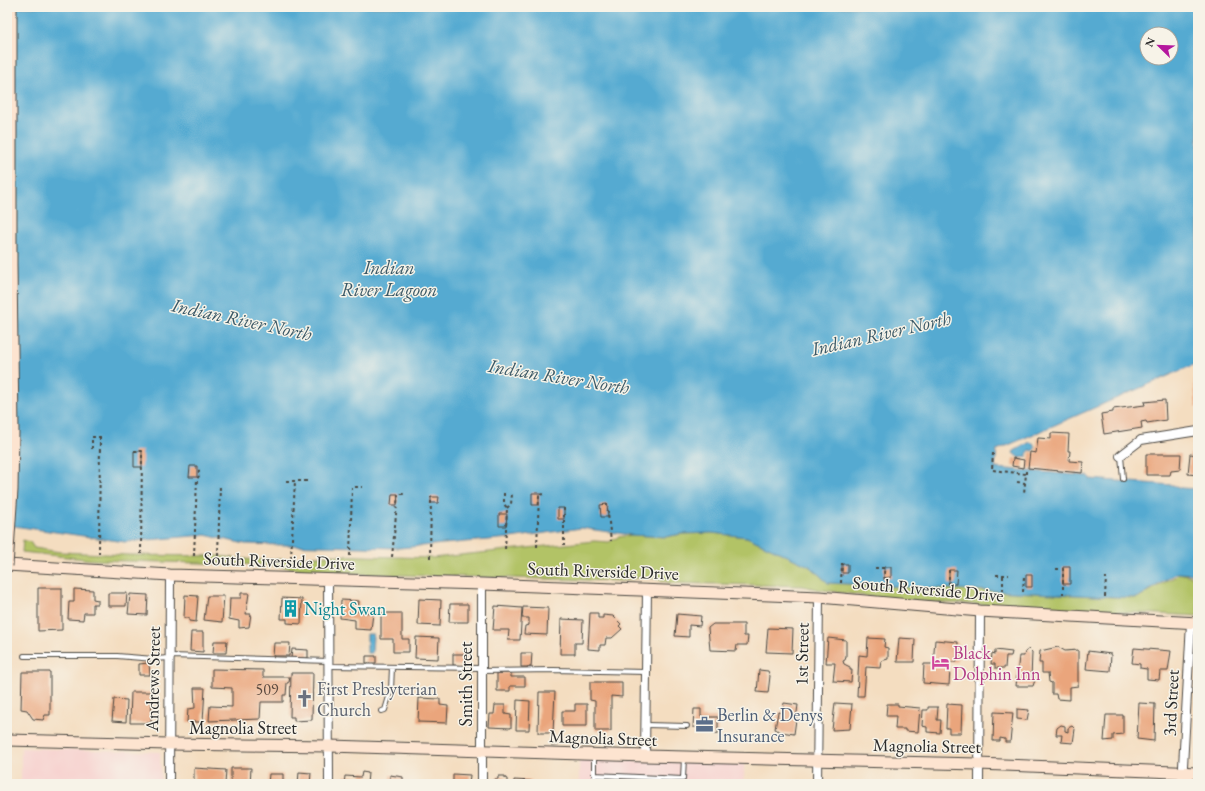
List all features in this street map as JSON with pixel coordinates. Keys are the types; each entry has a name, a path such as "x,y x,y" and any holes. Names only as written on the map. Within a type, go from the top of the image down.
{"street":[{"path":"7,566 14,432 11,264 12,7"},
{"path":"1120,456 1141,440 1198,431"},
{"name":"South Riverside Drive","path":"7,566 170,575 482,584 819,597 980,611 1195,623"},
{"name":"Andrews Street","path":"169,784 170,575"},
{"path":"328,579 330,784"},
{"name":"Smith Street","path":"482,584 482,784"},
{"path":"645,756 647,590"},
{"name":"1st Street","path":"817,784 816,760 819,597"},
{"path":"978,784 980,611"},
{"name":"3rd Street","path":"1182,784 1195,623"},
{"name":"Magnolia Street","path":"7,740 330,746 594,755 978,764 1198,773"}],"lane":[{"path":"1120,456 1123,479"},
{"path":"24,656 117,656 154,659 170,657 392,667 646,672"},
{"path":"382,711 385,710 391,690 392,667"},
{"path":"646,725 687,726"},
{"path":"594,755 594,784"},
{"path":"683,784 684,757"},
{"path":"594,775 683,779"}],"path":[{"path":"92,449 92,437 104,437"},
{"path":"98,554 100,437"},
{"path":"134,452 142,451 141,555"},
{"path":"993,453 992,470 1026,474"},
{"path":"194,556 197,479 199,476 199,467"},
{"path":"1024,493 1026,468"},
{"path":"286,481 308,481"},
{"path":"291,558 295,481"},
{"path":"1017,482 1025,483"},
{"path":"218,556 220,485"},
{"path":"350,556 352,487 363,487"},
{"path":"504,493 504,504 507,508 505,550"},
{"path":"392,557 398,494 404,494"},
{"path":"507,508 512,504 512,494"},
{"path":"537,547 539,495 544,494"},
{"path":"430,558 431,497"},
{"path":"607,504 611,541"},
{"path":"564,508 564,545"},
{"path":"841,583 842,563"},
{"path":"875,568 884,568 885,585"},
{"path":"1056,569 1063,569 1063,594"},
{"path":"949,570 949,589"},
{"path":"996,575 1009,575"},
{"path":"1003,575 1003,591"},
{"path":"1023,592 1024,576"},
{"path":"1105,597 1106,577"}],"shaded area":[{"path":"21,748 160,752 161,784 21,784"},
{"path":"579,759 744,764 744,784 579,784"}],"green space":[{"path":"712,533 747,537 811,567 828,583 1137,598 1179,573 1195,577 1198,596 1198,616 891,600 803,586 670,583 657,579 646,578 636,578 623,581 325,573 269,565 93,560 22,552 23,540 30,542 34,548 60,552 128,555 218,556 255,560 327,555 432,558 594,541 609,542 618,537 633,535 666,537 681,534"}],"water":[{"name":"Indian River Lagoon","path":"7,7 1198,7 1198,363 997,450 995,468 1089,476 1090,479 1172,485 1182,488 1198,489 1198,596 1195,574 1177,573 1137,598 828,583 811,567 747,537 712,533 681,534 666,537 631,535 581,528 510,538 399,548 245,544 205,535 125,542 7,525"},
{"path":"1030,442 1036,447 1033,451 1030,450 1027,457 1019,458 1013,453 1014,451"},
{"path":"367,634 373,634 372,653 367,653"}],"building":[{"path":"1194,380 1198,380 1198,407 1196,407"},
{"path":"1165,400 1166,420 1147,423 1146,421 1141,422 1142,428 1104,434 1101,414 1113,412 1113,409 1145,405 1144,402"},
{"path":"1051,433 1069,434 1069,461 1083,462 1082,473 1028,468 1030,452 1036,453 1038,438 1051,439"},
{"path":"134,451 142,451 142,467 134,467"},
{"path":"1146,454 1181,454 1180,470 1171,471 1170,475 1146,475"},
{"path":"1190,454 1198,455 1198,475 1188,474"},
{"path":"1013,458 1024,460 1023,468 1012,466"},
{"path":"190,466 197,466 197,477 189,477"},
{"path":"532,493 539,493 539,505 532,505"},
{"path":"392,494 398,494 397,505 391,505"},
{"path":"431,497 439,497 438,503 431,503"},
{"path":"607,504 608,517 601,517 600,505"},
{"path":"558,508 564,508 564,519 558,519"},
{"path":"499,514 507,514 506,526 499,526"},
{"path":"842,564 848,564 848,573 842,573"},
{"path":"884,567 891,567 891,577 884,578"},
{"path":"1063,567 1070,567 1070,584 1063,584"},
{"path":"949,570 957,570 956,584 949,584"},
{"path":"1026,575 1032,575 1032,587 1026,587"},
{"path":"38,588 62,588 62,630 38,631"},
{"path":"74,589 93,590 93,599 98,600 98,604 93,604 93,613 84,613 83,620 68,619 69,602 74,602"},
{"path":"108,593 127,593 126,606 108,606"},
{"path":"241,593 249,593 246,614 251,614 249,627 239,628 239,621 229,619 230,598 241,598"},
{"path":"130,594 148,595 147,615 128,614"},
{"path":"185,595 198,596 196,622 189,621 189,618 184,618"},
{"path":"207,596 224,596 222,622 204,620"},
{"name":"Night Swan","path":"282,598 302,599 301,624 287,623 287,619 281,619"},
{"path":"419,599 441,600 440,626 418,625"},
{"path":"341,600 359,601 358,612 373,613 371,630 355,629 355,620 340,618"},
{"path":"450,604 468,604 468,622 449,622"},
{"path":"495,606 522,608 520,640 508,640 509,630 493,630"},
{"path":"523,607 548,608 547,635 524,634 525,626 529,625 529,618 522,618"},
{"path":"381,613 402,613 402,639 409,639 409,652 393,652 393,639 381,639"},
{"path":"590,613 598,613 598,618 603,618 603,615 613,616 621,624 619,626 622,629 612,638 606,638 605,645 600,645 600,650 588,649"},
{"path":"677,614 701,616 700,626 689,625 689,637 675,636"},
{"path":"561,619 583,620 582,643 575,643 575,654 560,654"},
{"path":"713,624 744,624 744,636 748,636 747,645 737,645 736,651 710,650 708,628"},
{"path":"768,628 793,629 792,653 766,652"},
{"path":"191,632 203,632 203,652 190,651"},
{"path":"416,637 439,638 438,659 415,658"},
{"path":"828,638 846,640 846,657 843,661 844,664 850,667 850,670 852,670 851,682 833,681 835,663 826,663"},
{"path":"868,638 885,639 884,647 888,648 888,659 881,661 880,668 866,667 864,696 857,696 859,655 867,656"},
{"path":"899,638 915,639 914,662 897,662"},
{"name":"Black Dolphin Inn","path":"935,640 958,642 957,662 947,662 947,669 950,669 949,685 923,683 924,664 933,664"},
{"path":"214,641 227,641 226,653 213,653"},
{"path":"274,643 290,643 289,656 273,656"},
{"path":"1058,647 1065,651 1078,650 1078,686 1070,687 1070,700 1057,699 1056,694 1052,694 1052,683 1049,682 1048,673 1042,673 1042,663 1039,663 1040,651"},
{"path":"1134,648 1171,651 1168,671 1160,671 1159,680 1147,679 1147,669 1140,668 1140,664 1132,663"},
{"path":"292,649 308,650 308,658 291,658"},
{"path":"1029,649 1032,652 1031,680 1035,680 1033,686 1016,686 1019,656 1024,656 1025,652"},
{"path":"995,650 1012,652 1011,656 1006,656 1005,668 995,668 995,664 991,664 992,653 995,654"},
{"path":"1088,651 1111,654 1110,671 1086,669"},
{"path":"521,653 532,653 531,667 521,667"},
{"path":"453,654 466,654 466,666 453,665"},
{"path":"366,656 376,656 376,663 366,663"},
{"path":"149,663 150,675 139,675 139,664"},
{"path":"212,669 263,670 263,677 290,677 289,682 287,683 286,695 283,695 283,702 261,702 260,719 209,721 210,706 232,707 232,688 212,687"},
{"path":"759,670 768,671 770,676 768,693 757,692"},
{"path":"22,672 50,672 50,715 45,715 43,720 33,719 27,710 21,709"},
{"path":"291,673 313,673 312,720 294,721 294,717 290,717"},
{"path":"497,673 511,673 511,677 525,677 525,686 510,686 510,691 497,691"},
{"path":"590,682 622,682 622,697 611,696 611,731 595,731 595,701 590,700"},
{"path":"194,688 205,688 203,722 187,722 188,709 195,708"},
{"path":"131,692 152,692 151,723 130,723"},
{"path":"539,692 555,692 553,733 538,733"},
{"path":"419,698 440,699 440,705 448,706 447,723 418,722"},
{"path":"114,699 127,700 126,722 112,721"},
{"path":"517,700 530,701 529,730 516,730"},
{"path":"784,703 798,705 794,734 781,732 775,729 778,712 782,713"},
{"path":"835,703 852,704 850,729 832,730"},
{"path":"1139,703 1155,704 1154,741 1137,739"},
{"path":"575,704 587,704 587,726 562,726 562,711 575,711"},
{"path":"887,704 898,704 898,706 920,708 918,732 905,731 905,729 895,729 896,716 886,716"},
{"path":"947,704 962,705 961,733 949,733 949,728 946,728"},
{"path":"495,705 505,705 505,714 511,715 511,728 489,727 490,714 494,714"},
{"path":"928,707 938,707 937,720 941,720 940,733 927,732 927,727 922,726 923,710 928,710"},
{"path":"694,709 701,709 701,717 718,717 718,734 708,733 709,728 693,727"},
{"path":"1017,709 1029,710 1027,720 1017,719"},
{"path":"994,712 1013,713 1010,742 1005,742 1005,739 1000,738 1000,741 993,741"},
{"path":"1106,715 1123,715 1123,734 1113,735 1113,740 1104,741"},
{"path":"1061,725 1065,726 1065,731 1068,732 1068,728 1072,726 1075,729 1073,743 1061,742 1062,735 1056,735 1057,728"},
{"path":"194,768 226,770 225,784 194,784"},
{"path":"231,768 251,768 250,784 231,784"},
{"path":"299,772 311,773 310,784 298,784"},
{"path":"362,772 368,773 367,784 344,784 345,776 361,777"},
{"path":"269,774 283,774 283,784 268,784"},
{"path":"453,774 470,775 469,784 453,784"},
{"path":"390,775 403,777 403,784 387,784 390,783"},
{"path":"498,776 505,776 507,779 507,784 494,784 495,779 498,779"},
{"path":"599,778 680,781 680,784 599,784"},
{"path":"514,780 531,781 531,784 514,784"}],"place":[{"name":"Night Swan","path":"291,609"},
{"name":"Black Dolphin Inn","path":"940,663"},
{"name":"First Presbyterian Church","path":"304,699"},
{"name":"Berlin & Denys Insurance","path":"704,725"}],"water label":[{"name":"Indian River North","path":"242,319"},
{"name":"Indian River North","path":"881,333"},
{"name":"Indian River North","path":"559,376"}]}
